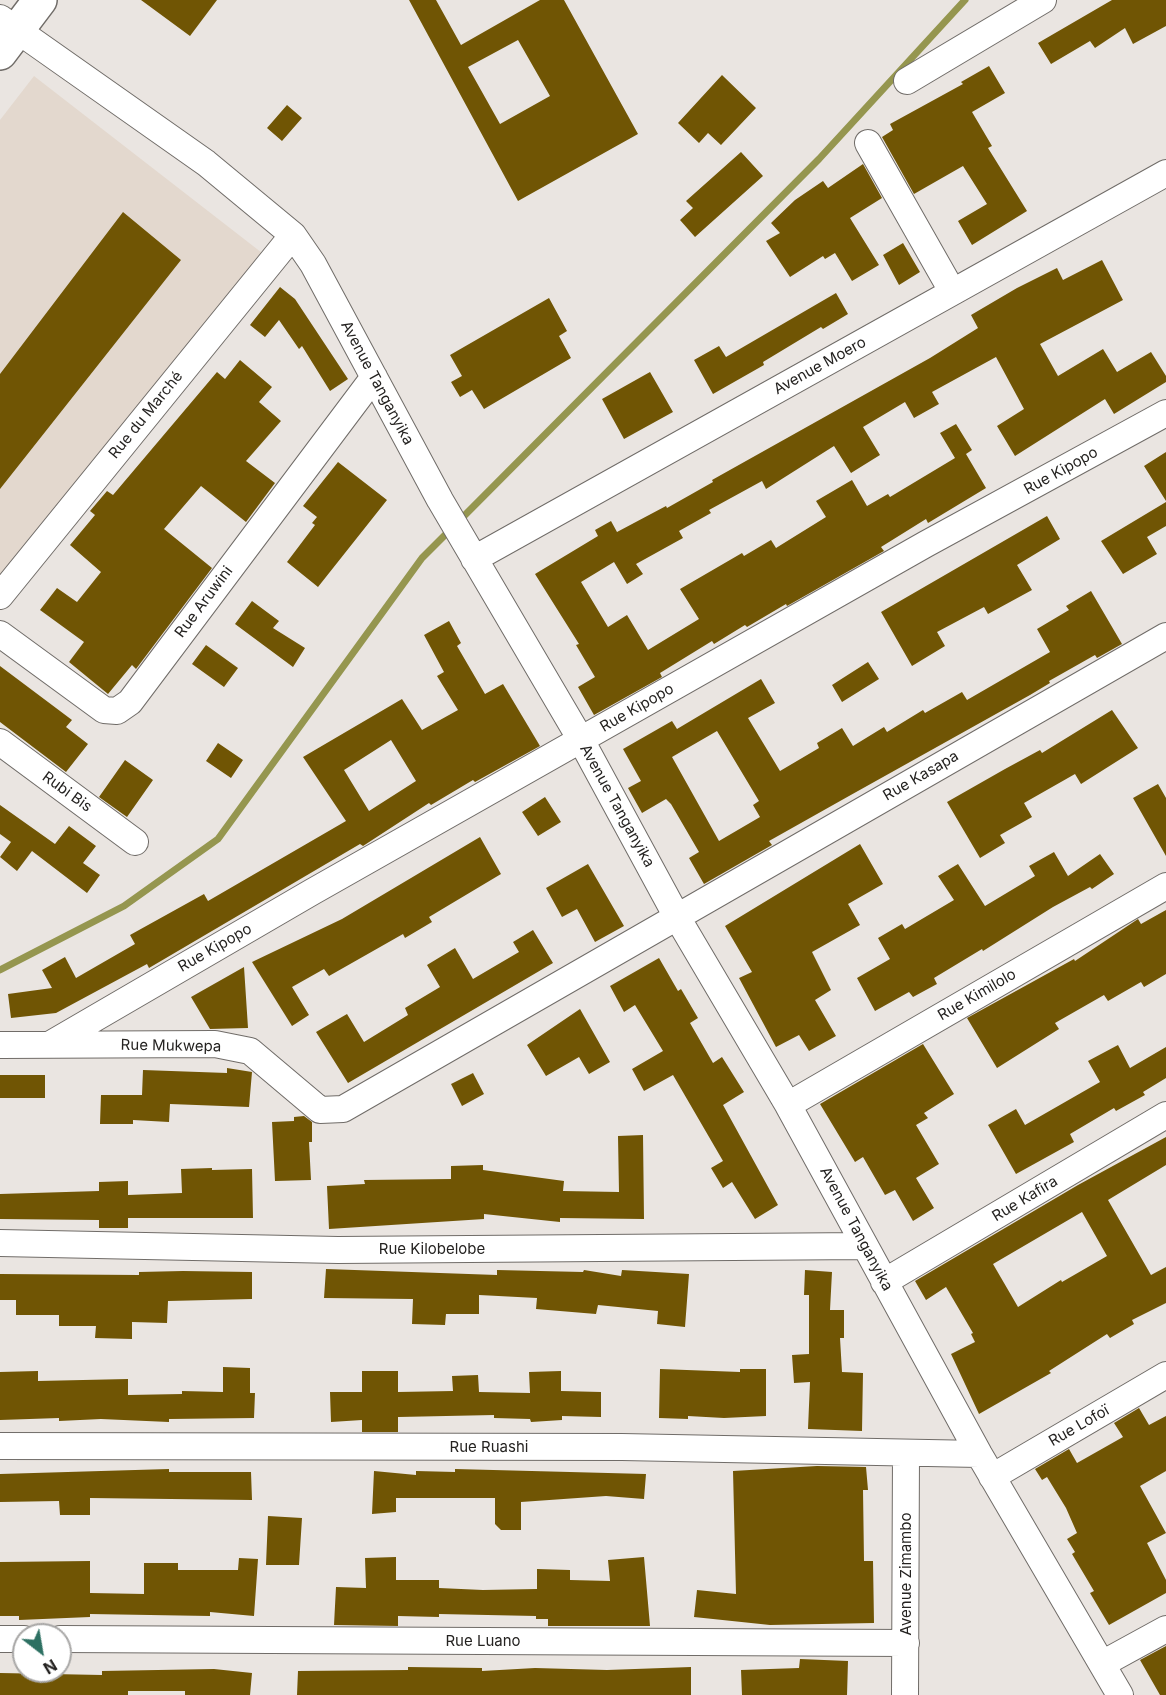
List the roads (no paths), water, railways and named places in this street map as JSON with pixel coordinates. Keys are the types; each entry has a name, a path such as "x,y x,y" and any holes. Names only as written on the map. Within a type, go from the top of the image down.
{"street":[{"path":"6,34 40,0"},
{"path":"907,81 1043,0"},
{"name":"Avenue Tanganyika","path":"6,34 206,163 293,235 313,264 440,500 581,740 677,917 788,1105 979,1454 1119,1695"},
{"path":"868,143 952,291"},
{"name":"Avenue Moero","path":"474,559 1166,173"},
{"name":"Rue du Marché","path":"0,596 293,235"},
{"name":"Rue Aruwini","path":"0,634 104,710 117,711 130,702 374,377"},
{"name":"Rue Kipopo","path":"49,1045 312,892 926,544 1166,413"},
{"name":"Rue Kasapa","path":"320,1110 343,1109 1166,636"},
{"name":"Rubi Bis","path":"0,742 135,842"},
{"name":"Rue Kimilolo","path":"788,1105 1166,886"},
{"name":"Rue Mukwepa","path":"0,1045 215,1044 250,1051 320,1110"},
{"name":"Rue Kafira","path":"884,1282 1166,1115"},
{"name":"Rue Kilobelobe","path":"0,1243 338,1250 864,1246"},
{"name":"Rue Lofoï","path":"992,1477 1166,1376"},
{"name":"Rue Ruashi","path":"0,1446 622,1447 979,1454"},
{"name":"Avenue Zimambo","path":"905,1695 906,1454"},
{"path":"1102,1664 1166,1629"},
{"name":"Rue Luano","path":"72,1639 906,1643"}],"waterway":[{"path":"459,521 819,159 965,0"},
{"path":"0,970 124,906 218,839 422,558 451,529"}]}
